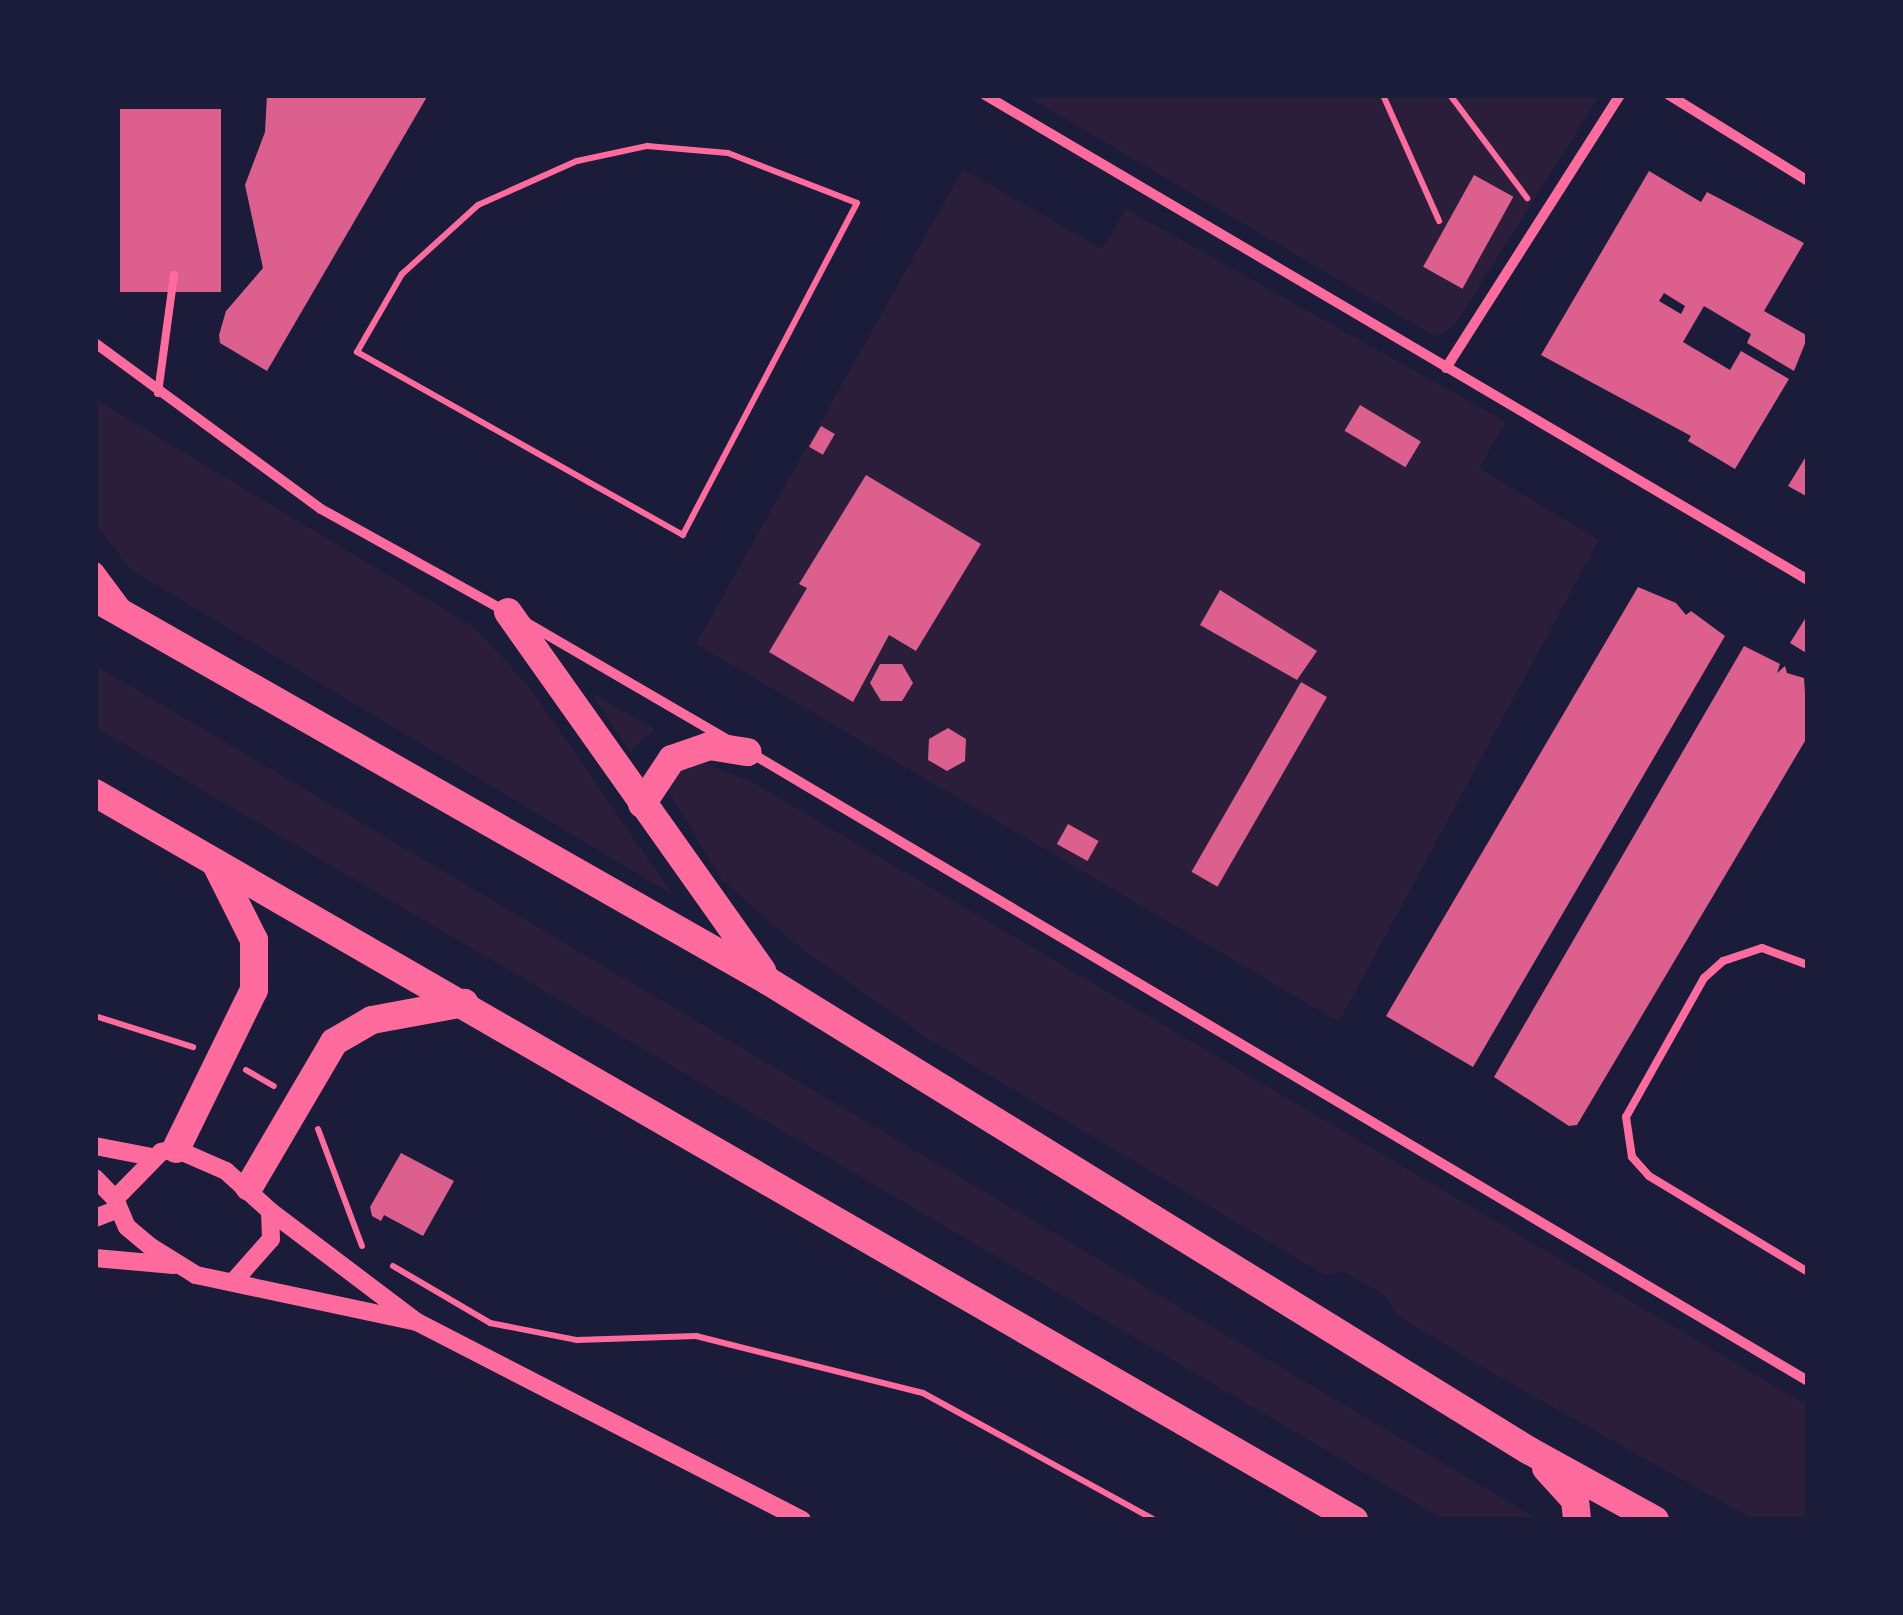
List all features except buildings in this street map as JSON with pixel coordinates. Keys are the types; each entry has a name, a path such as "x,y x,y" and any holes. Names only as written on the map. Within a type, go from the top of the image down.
{"highway":[{"path":"95,598 768,980 1528,1450 1654,1520"},
{"path":"508,612 768,980"},
{"path":"642,804 672,759 709,746 748,752"},
{"path":"95,794 464,1003 1354,1520"},
{"path":"164,1153 254,990 254,940 215,862"},
{"path":"248,1187 316,1063 352,1028 464,1003"},
{"path":"1528,1450 1575,1500 1577,1520"}],"street":[{"path":"985,95 1808,580"},
{"path":"1446,368 1620,95"},
{"path":"1669,95 1808,181"},
{"path":"95,343 320,510 508,612 748,752 1808,1381"},
{"path":"95,571 130,618"},
{"path":"95,1146 164,1153 248,1187 270,1210 417,1322 802,1520"},
{"path":"95,1218 116,1204 164,1153"},
{"path":"95,1178 139,1238 196,1276 417,1322"},
{"path":"234,1282 270,1239 270,1210"},
{"path":"95,1258 180,1265"}],"lane":[{"path":"158,393 174,275"},
{"path":"1808,965 1762,948 1723,961 1704,978 1626,1117 1632,1157 1650,1176 1808,1272"}],"path":[{"path":"1383,95 1439,222"},
{"path":"1450,95 1530,204"},
{"path":"648,146 728,153 857,202 683,534 357,352 402,274 446,228 496,192 577,161 648,146"},
{"path":"95,1016 217,1055 296,1098 329,1144 338,1194 364,1249 490,1323 577,1340 696,1336 923,1392 1156,1520"}],"shaded area":[{"path":"1025,95 1600,95 1455,325 1436,337"},
{"path":"963,169 1102,249 1126,209 1506,422 1479,468 1599,540 1339,1022 696,644"},
{"path":"95,399 474,627 528,685 673,895 130,569 95,523"},
{"path":"95,665 1539,1520 1445,1520 95,727"},
{"path":"591,693 655,729 630,752"},
{"path":"701,762 754,783 1808,1406 1808,1520 1754,1520 1482,1367 1397,1315 1385,1295 1344,1272 1325,1275 927,1038 798,946 721,879 666,787 670,775"}]}
